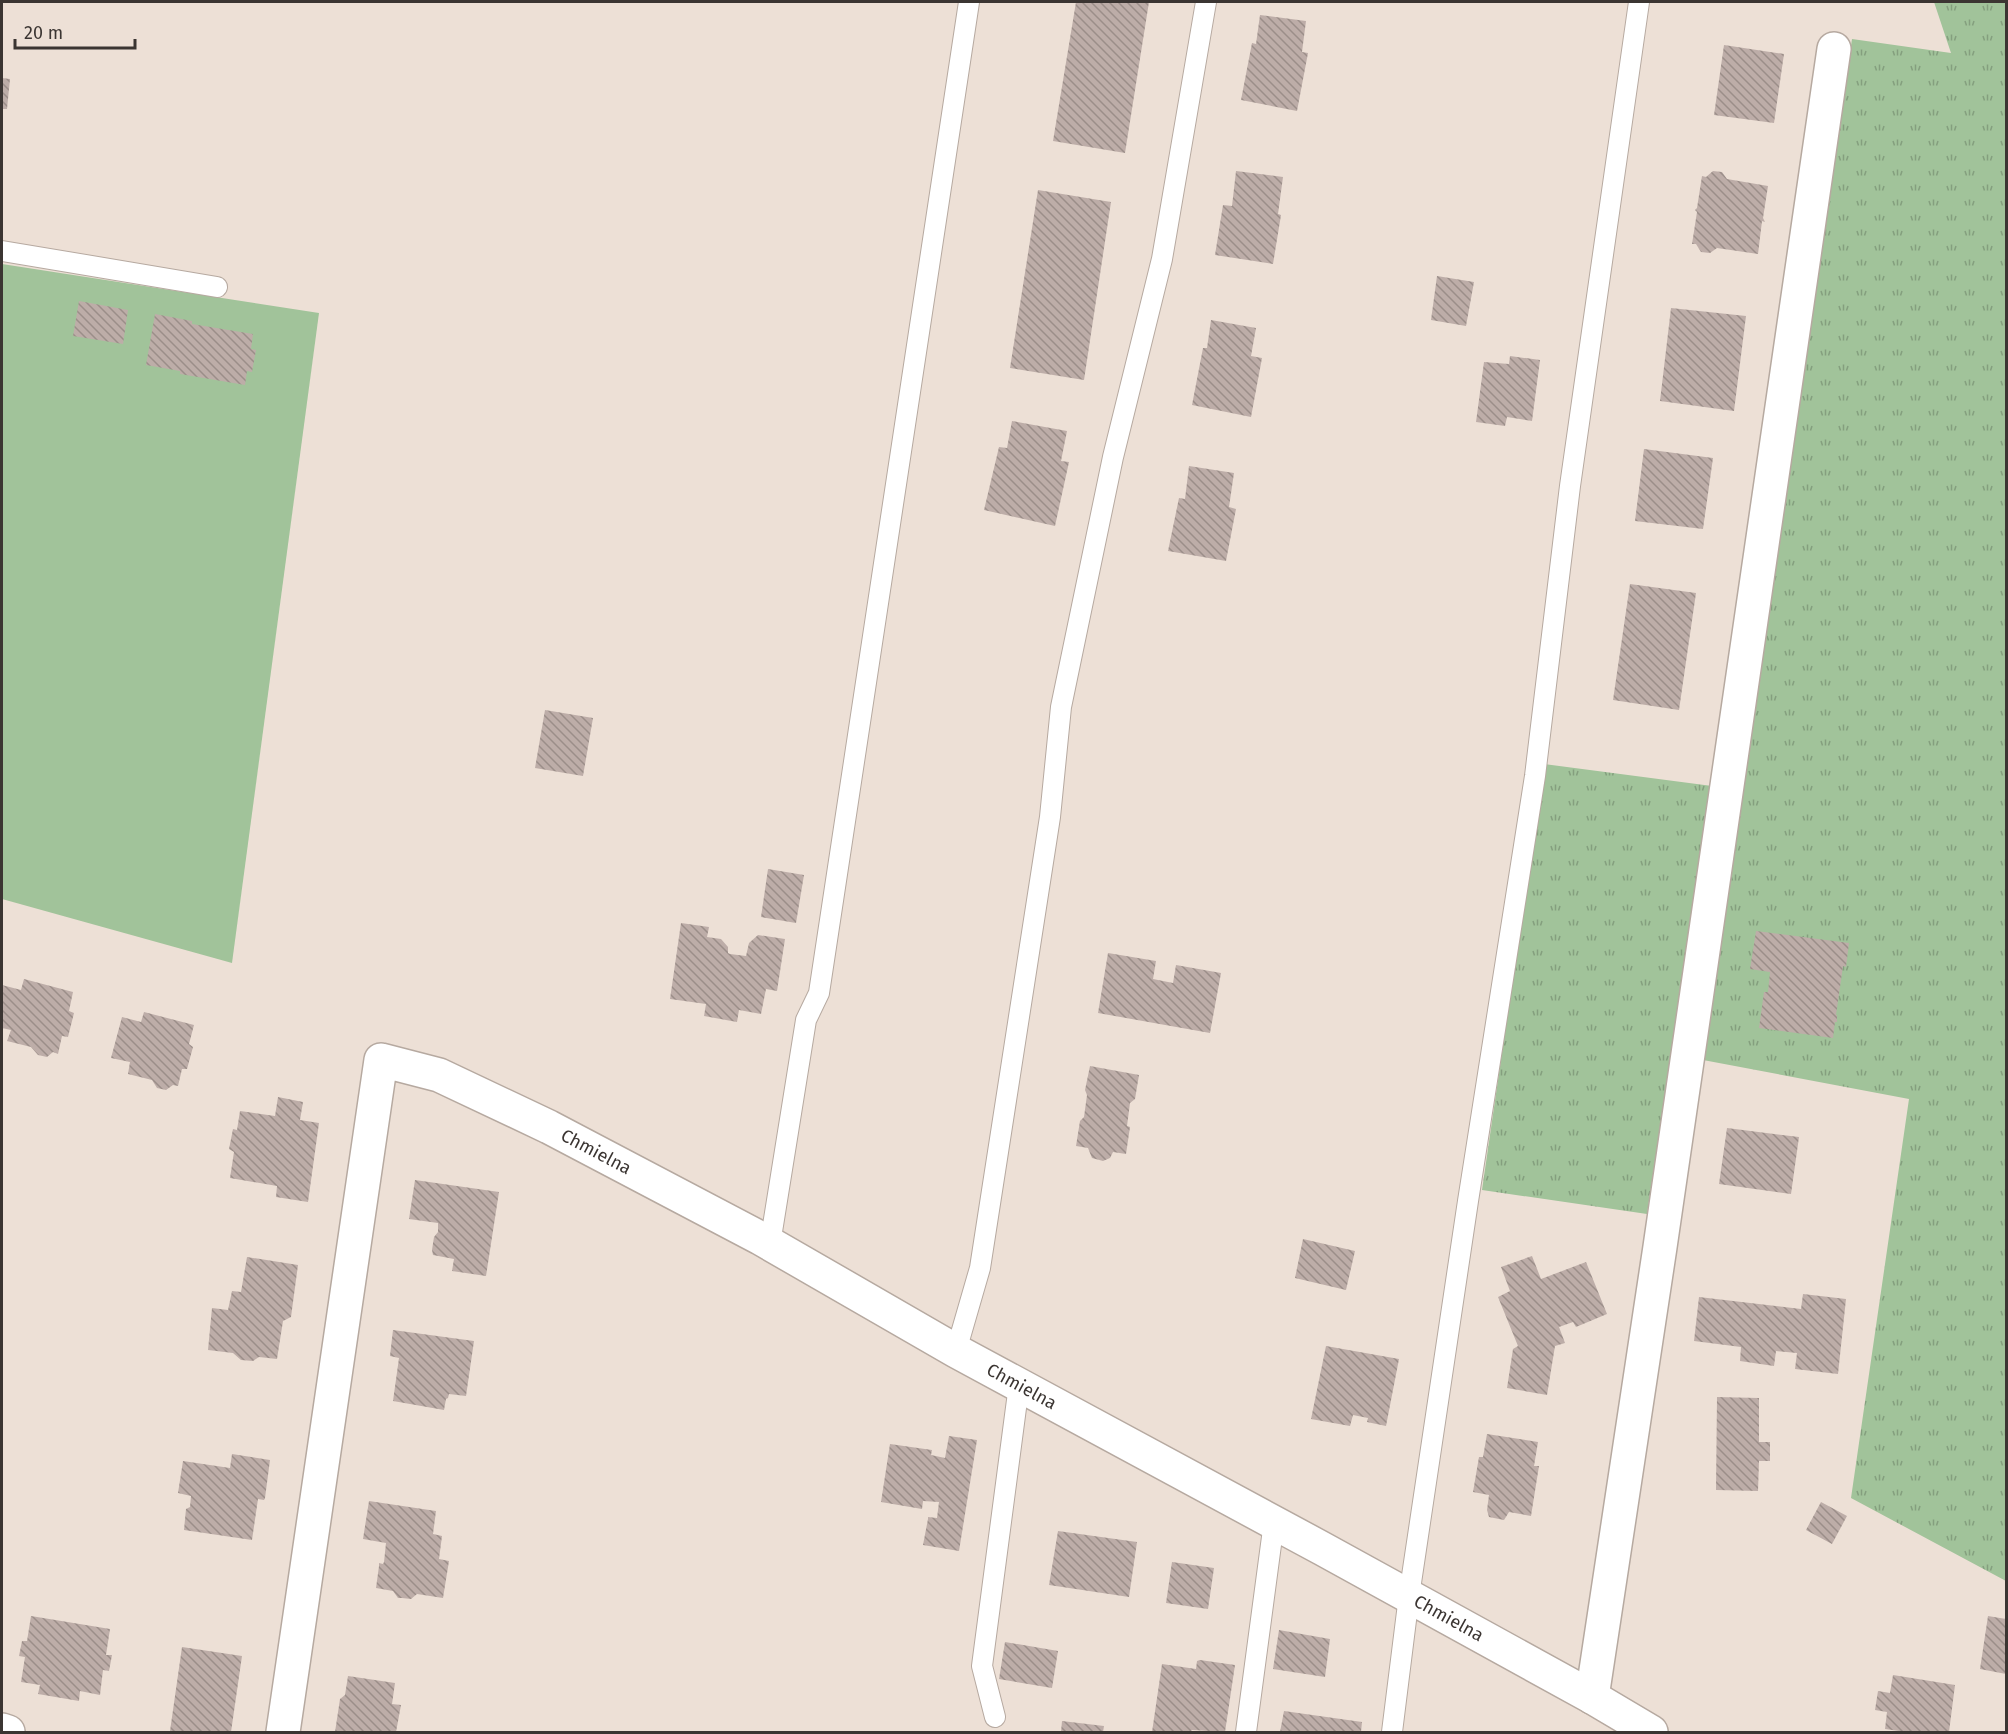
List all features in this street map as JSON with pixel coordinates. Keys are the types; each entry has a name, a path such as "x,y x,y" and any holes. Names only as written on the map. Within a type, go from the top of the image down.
{"street":[{"path":"1592,1697 1660,1247 1834,49"},
{"name":"Chmielna","path":"283,1732 381,1060 439,1075 549,1127 770,1244 956,1351 1409,1596 1651,1732"},
{"path":"2,1730 8,1732"}],"lane":[{"path":"770,1244 806,1020 819,993 969,2"},
{"path":"956,1351 980,1268 1050,816 1061,707 1113,457 1162,259 1206,2"},
{"path":"1392,1732 1409,1596 1467,1201 1535,776 1570,486 1639,2"},
{"path":"2,251 217,287"},
{"path":"995,1717 982,1666 1019,1385"},
{"path":"1246,1732 1274,1522"}],"green space":[{"path":"1934,2 2006,2 2006,1581 1851,1498 1909,1099 1703,1060 1852,39 1951,53"},
{"path":"2,264 319,313 232,963 2,899"},
{"path":"1544,764 1712,786 1647,1214 1482,1190"}],"building":[{"path":"1076,2 1149,2 1125,153 1053,141"},
{"path":"1260,15 1306,21 1302,52 1308,53 1297,111 1241,100 1252,43 1256,44"},
{"path":"1724,45 1784,54 1774,123 1714,115"},
{"path":"2,78 10,79 7,109 2,109"},
{"path":"1236,171 1283,177 1278,214 1281,215 1273,264 1215,255 1223,205 1232,206"},
{"path":"1713,171 1722,172 1727,179 1768,186 1763,218 1765,222 1762,221 1758,254 1717,248 1710,253 1701,252 1696,244 1692,244 1697,212 1695,210 1702,176 1706,177"},
{"path":"1038,190 1111,202 1084,380 1010,368"},
{"path":"1437,276 1474,282 1466,326 1431,320"},
{"path":"79,301 128,310 123,344 73,336"},
{"path":"1671,308 1746,316 1734,411 1660,401"},
{"path":"155,314 192,321 192,324 253,334 251,349 256,350 252,372 247,371 245,385 180,374 180,371 146,365"},
{"path":"1211,320 1256,328 1251,356 1262,358 1251,417 1192,405 1203,348 1207,348"},
{"path":"1510,356 1540,360 1532,421 1507,417 1505,426 1476,422 1484,362 1509,364"},
{"path":"1012,421 1067,431 1061,461 1069,462 1055,526 984,510 999,447 1007,448"},
{"path":"1644,449 1713,458 1703,529 1635,521"},
{"path":"1189,466 1234,473 1229,507 1236,509 1226,561 1168,551 1179,498 1185,499"},
{"path":"1630,584 1696,593 1679,710 1613,700"},
{"path":"545,710 593,718 583,776 535,768"},
{"path":"768,869 804,875 796,923 761,917"},
{"path":"681,923 709,927 707,937 721,939 728,947 730,954 746,956 749,943 758,935 785,939 777,991 766,989 761,1014 739,1010 737,1022 704,1016 706,1004 670,999"},
{"path":"1756,931 1849,943 1846,967 1843,966 1833,1038 1759,1028 1764,992 1768,992 1770,972 1750,969"},
{"path":"1108,953 1156,961 1153,979 1173,983 1176,965 1221,973 1210,1033 1098,1013"},
{"path":"24,979 73,992 69,1011 74,1013 68,1037 62,1036 58,1054 53,1052 47,1057 38,1055 31,1047 7,1041 11,1030 2,1028 2,985 21,990"},
{"path":"144,1012 194,1025 189,1044 193,1047 187,1069 182,1069 178,1086 173,1085 166,1090 157,1088 152,1080 128,1074 130,1062 111,1058 122,1017 141,1022"},
{"path":"1090,1066 1139,1075 1135,1099 1130,1103 1127,1126 1130,1127 1126,1154 1113,1152 1110,1158 1103,1161 1092,1158 1088,1148 1076,1146 1080,1121 1084,1117 1087,1095 1085,1090"},
{"path":"278,1097 303,1102 300,1120 319,1123 308,1202 276,1197 277,1186 230,1178 234,1152 229,1149 233,1129 237,1130 240,1111 275,1116"},
{"path":"1727,1128 1799,1137 1791,1194 1719,1184"},
{"path":"415,1180 499,1192 486,1276 452,1271 454,1259 433,1255 438,1223 409,1219"},
{"path":"1303,1239 1355,1251 1346,1290 1295,1278"},
{"path":"1532,1256 1541,1279 1586,1262 1607,1314 1576,1327 1573,1322 1559,1327 1565,1343 1555,1346 1547,1395 1507,1388 1513,1349 1518,1346 1498,1297 1510,1291 1501,1267"},
{"path":"247,1257 298,1265 291,1317 283,1321 277,1359 259,1357 253,1361 241,1360 233,1353 208,1350 212,1308 228,1310 232,1291 241,1292"},
{"path":"1803,1294 1846,1299 1838,1374 1795,1369 1797,1353 1776,1351 1774,1366 1740,1361 1741,1347 1694,1341 1699,1297 1801,1309"},
{"path":"393,1330 474,1341 466,1396 449,1394 444,1410 393,1401 399,1358 390,1356"},
{"path":"1326,1346 1399,1359 1386,1426 1367,1422 1368,1418 1353,1415 1350,1426 1311,1419"},
{"path":"1717,1397 1759,1398 1759,1442 1770,1442 1770,1461 1759,1461 1758,1491 1716,1490"},
{"path":"1487,1434 1538,1442 1534,1466 1539,1466 1531,1516 1509,1512 1504,1520 1489,1517 1487,1510 1489,1495 1473,1492 1479,1457 1483,1457"},
{"path":"949,1436 977,1440 959,1551 923,1545 928,1517 937,1518 939,1502 923,1501 922,1509 881,1502 890,1444 932,1450 931,1455 945,1458"},
{"path":"232,1454 270,1460 265,1498 264,1500 258,1499 252,1540 184,1530 186,1509 190,1507 191,1496 178,1493 183,1461 230,1468"},
{"path":"369,1501 436,1511 433,1534 442,1536 439,1559 449,1561 443,1598 417,1594 411,1599 398,1598 393,1591 376,1588 379,1563 384,1562 386,1543 363,1539"},
{"path":"1821,1502 1847,1516 1832,1544 1806,1530"},
{"path":"1058,1531 1137,1542 1129,1597 1049,1585"},
{"path":"1172,1562 1214,1568 1208,1609 1166,1603"},
{"path":"31,1616 110,1629 106,1655 112,1655 109,1671 103,1670 100,1695 80,1691 79,1701 38,1694 40,1685 21,1682 25,1657 19,1656 22,1641 27,1641"},
{"path":"1988,1616 2006,1619 2006,1674 1980,1669"},
{"path":"1279,1630 1330,1639 1325,1677 1273,1669"},
{"path":"1005,1642 1058,1651 1052,1688 999,1679"},
{"path":"182,1647 242,1656 231,1732 170,1731"},
{"path":"1197,1661 1235,1665 1225,1732 1192,1730 1190,1732 1152,1732 1162,1664 1196,1669"},
{"path":"1893,1675 1955,1685 1949,1732 1906,1732 1885,1729 1887,1712 1875,1710 1878,1691 1890,1693"},
{"path":"348,1676 395,1683 392,1704 401,1705 396,1732 335,1732 340,1699 345,1695"},
{"path":"1284,1711 1362,1722 1361,1732 1280,1732"},
{"path":"1062,1721 1104,1726 1103,1732 1061,1732"}]}
